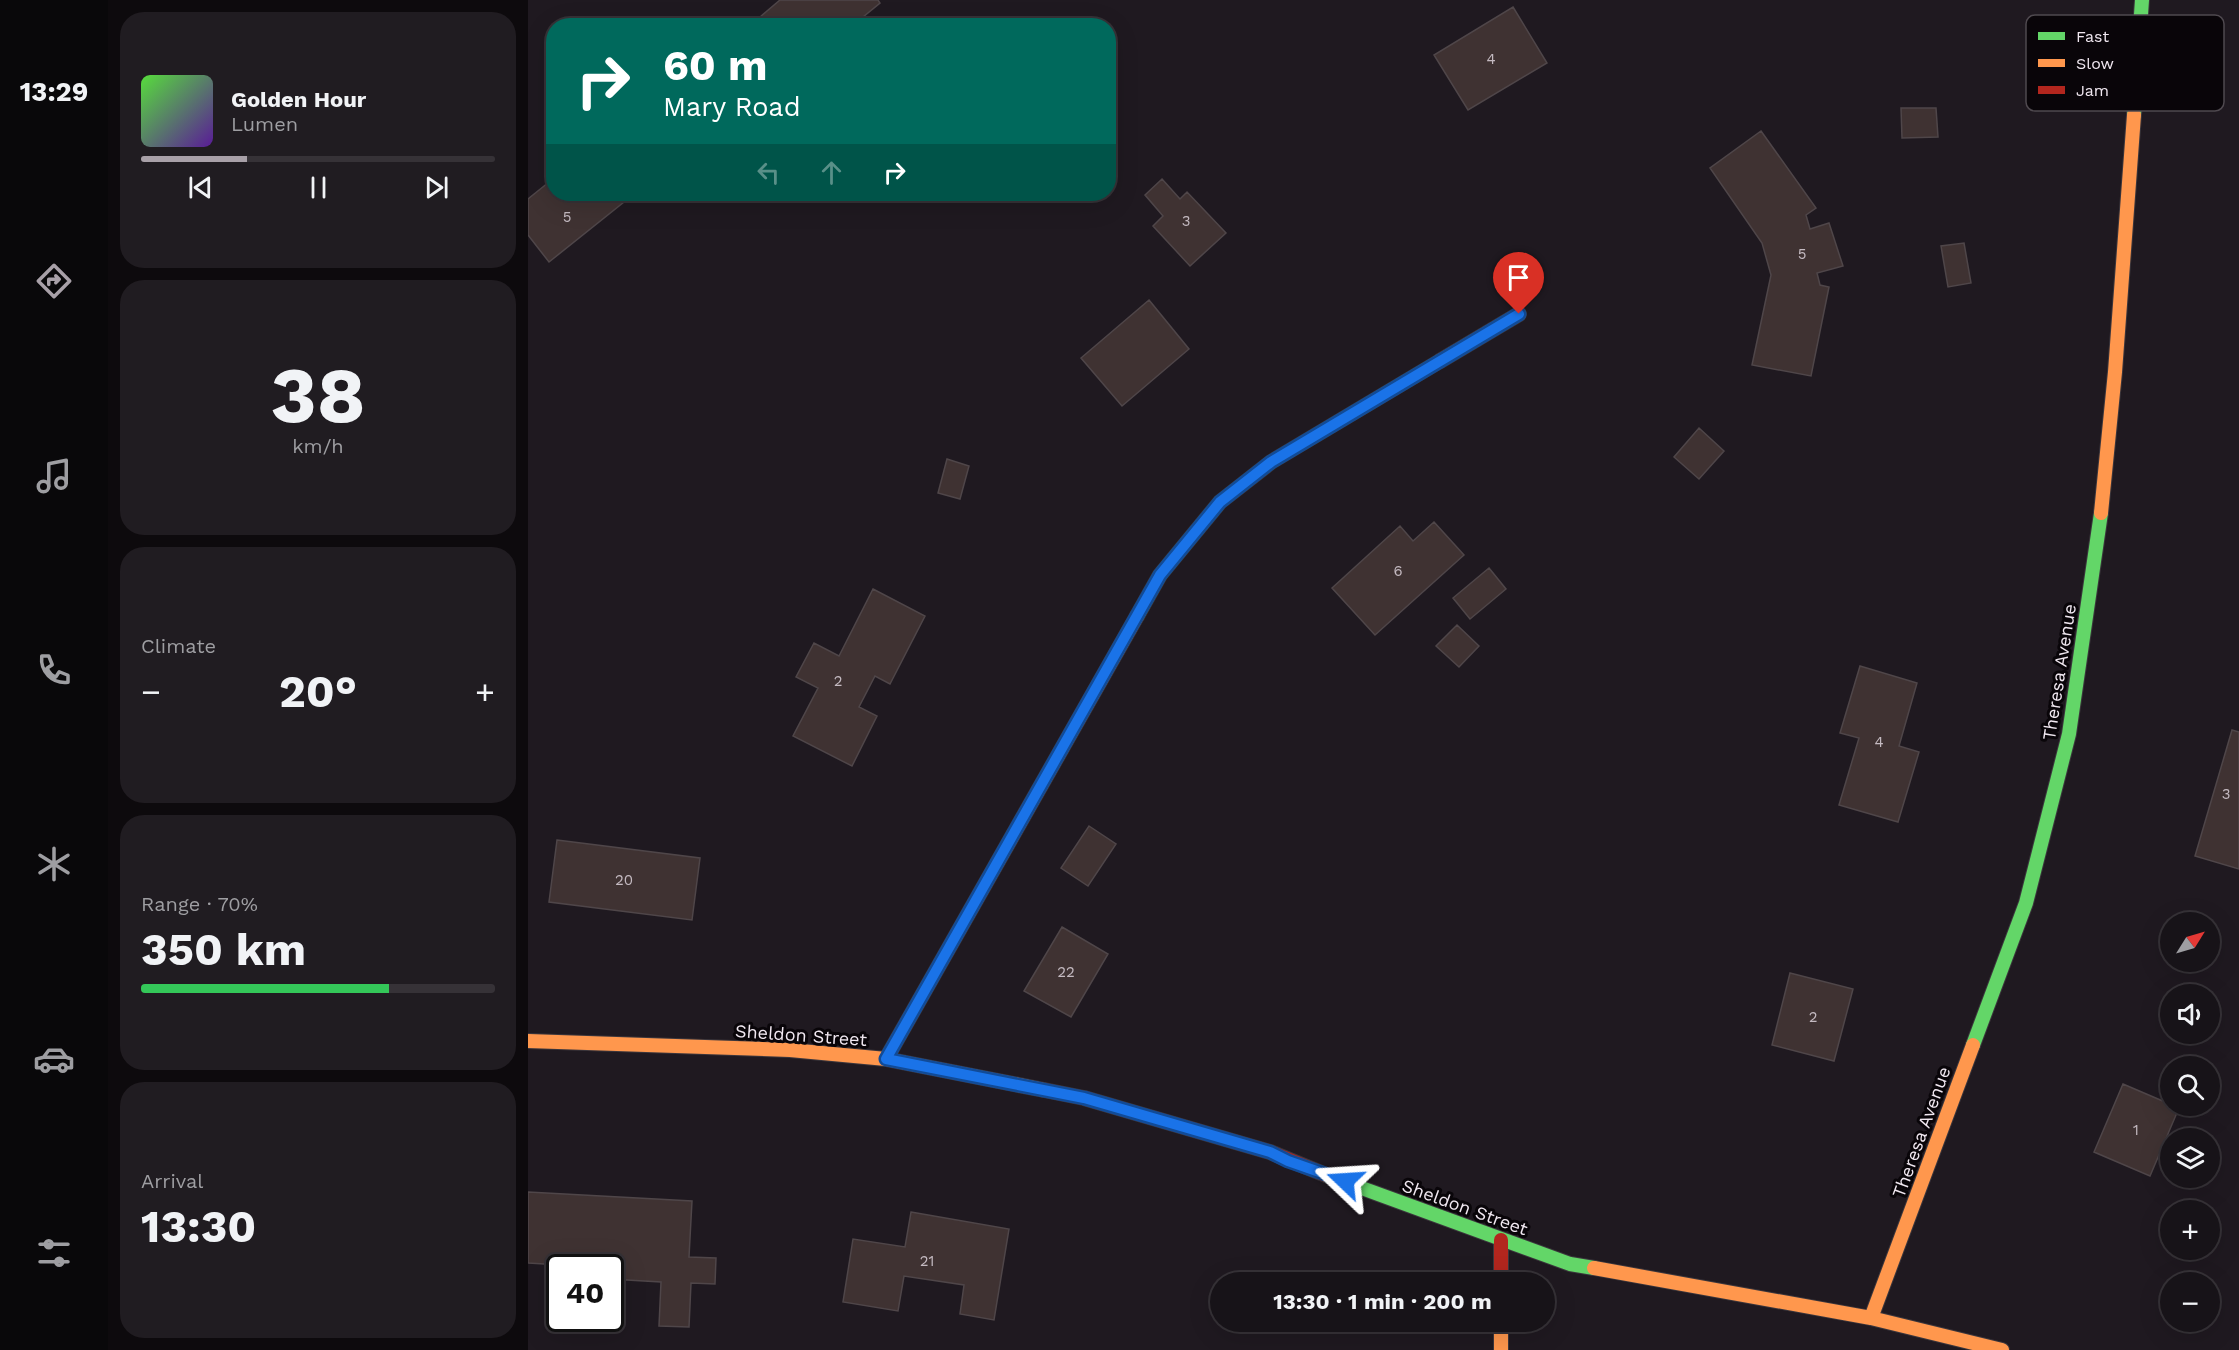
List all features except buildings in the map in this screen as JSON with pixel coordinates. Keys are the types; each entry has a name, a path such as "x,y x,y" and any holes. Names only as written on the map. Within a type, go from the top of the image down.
{"street":[{"name":"Theresa Avenue","path":"2141,15 2142,0"},
{"name":"Theresa Avenue","path":"1871,1318 2026,903 2069,734 2099,531 2113,395 2134,111"},
{"path":"886,1059 1160,575 1220,502 1271,462 1519,314"},
{"name":"Sheldon Street","path":"528,1041 790,1050 886,1059 1084,1098 1259,1149 1570,1264 1871,1318 2002,1350"},
{"path":"1500,1240 1501,1272"},
{"path":"1501,1332 1501,1350"}],"traffic: fast":[{"path":"2141,15 2142,0"},
{"path":"2134,111 2134,115"},
{"path":"1137,616 1160,575 1220,502 1271,462 1440,361"},
{"path":"1973,1045 2026,903 2069,734 2101,513"},
{"path":"1326,1175 1570,1264 1594,1268"}],"traffic: slow":[{"path":"2101,513 2115,372 2134,115"},
{"path":"1440,361 1519,314"},
{"path":"886,1059 1137,616"},
{"path":"528,1041 790,1050 886,1059 1044,1090"},
{"path":"1871,1318 1973,1045"},
{"path":"1594,1268 1871,1318 2002,1350"},
{"path":"1501,1332 1501,1350"}],"traffic: jam":[{"path":"1044,1090 1084,1098 1270,1152 1326,1175"},
{"path":"1501,1240 1501,1272"}],"route":[{"path":"1345,1181 1288,1161 1270,1152 1084,1098 886,1059 1160,575 1220,502 1271,462 1519,314"}]}
